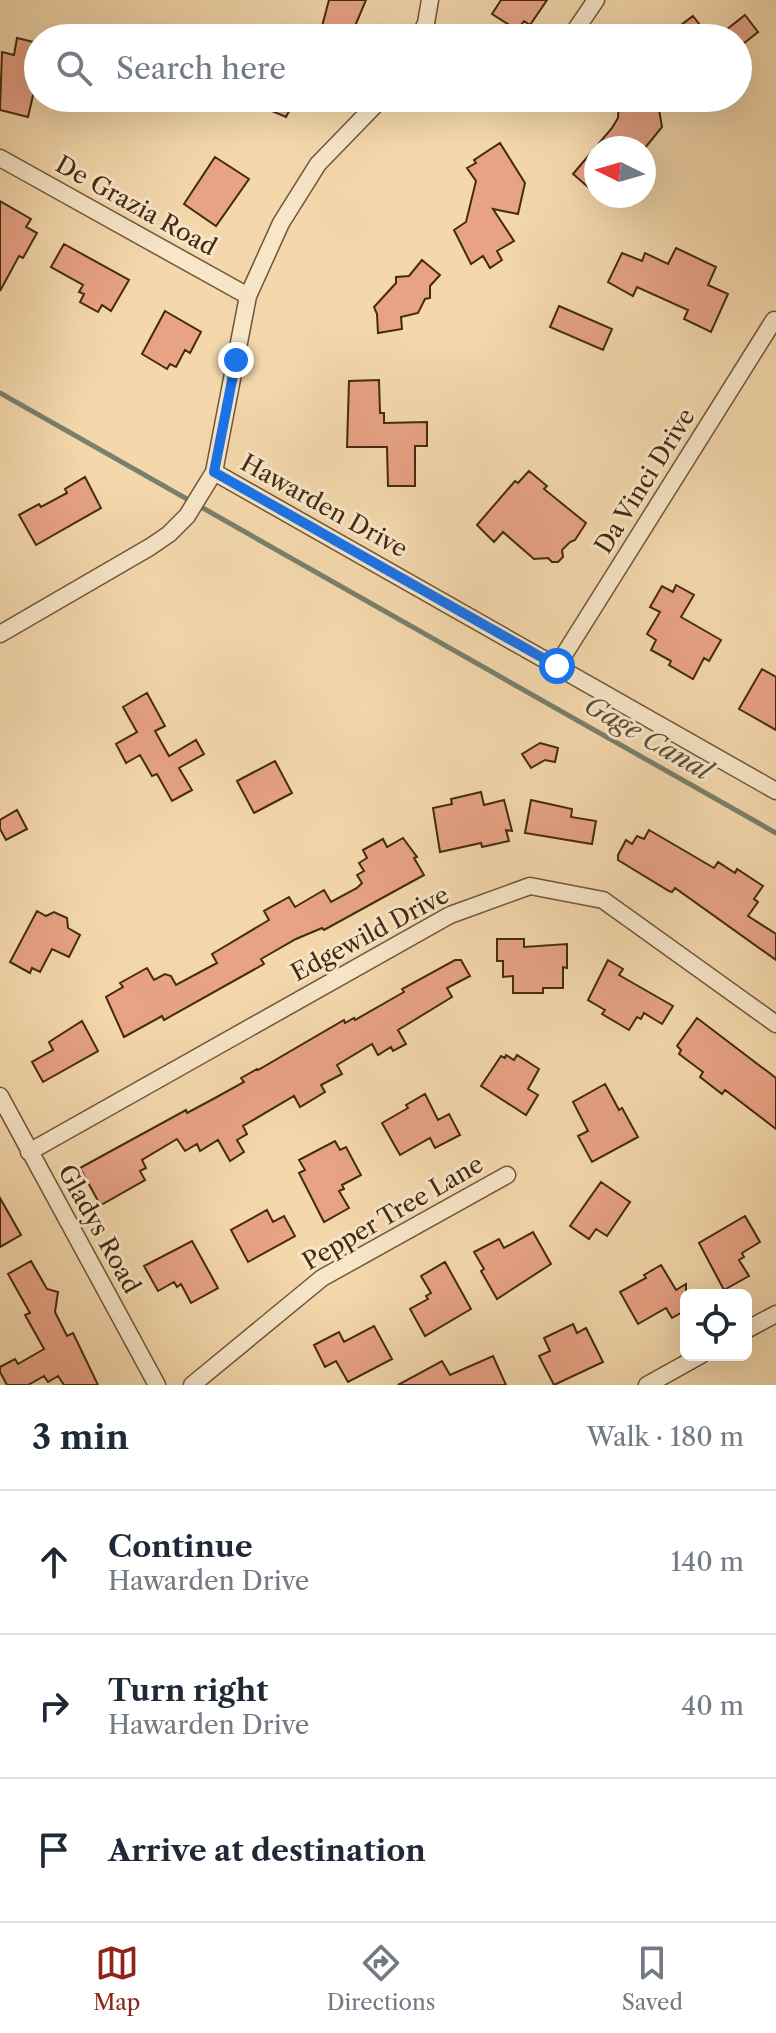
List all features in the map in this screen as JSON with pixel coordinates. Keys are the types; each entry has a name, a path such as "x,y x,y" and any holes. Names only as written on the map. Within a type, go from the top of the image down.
{"street":[{"path":"426,24 430,0"},
{"path":"580,24 596,0"},
{"name":"Hawarden Drive","path":"368,112 318,164 281,223 248,296 214,472 776,791"},
{"name":"De Grazia Road","path":"0,158 248,296"},
{"name":"Da Vinci Drive","path":"557,666 774,320"},
{"path":"0,634 169,534 187,516 214,472"},
{"name":"Edgewild Drive","path":"29,1152 450,915 530,886 603,900 776,1024"},
{"name":"Gladys Road","path":"0,1096 157,1385"},
{"name":"Pepper Tree Lane","path":"192,1385 322,1278 507,1175"},
{"path":"752,1327 776,1314"},
{"path":"647,1385 690,1361"}],"building":[{"path":"329,0 366,0 356,24 323,24"},
{"path":"501,0 547,0 531,24 524,21 522,24 508,24 492,14"},
{"path":"745,15 752,24 734,24"},
{"path":"693,16 699,24 682,24"},
{"path":"17,38 24,40 24,112 29,112 28,117 0,110 2,52 14,55"},
{"path":"618,112 660,112 662,127 655,136 605,136"},
{"path":"500,143 525,183 518,214 493,209 514,241 497,251 502,260 490,268 483,256 471,264 454,230 466,222 476,181 467,168"},
{"path":"215,157 249,179 216,226 184,204"},
{"path":"584,161 584,184 573,174"},
{"path":"0,201 31,219 26,227 37,233 23,258 19,256 0,291"},
{"path":"64,244 129,280 111,311 102,305 98,312 80,302 84,294 79,292 83,285 51,267"},
{"path":"676,248 716,267 708,285 728,294 711,332 684,319 688,310 637,287 633,296 608,282 622,253 642,261 645,253 668,264"},
{"path":"422,260 440,275 430,286 430,298 425,299 418,313 401,317 402,329 378,333 374,307 396,283 396,277 409,276"},
{"path":"559,306 612,329 603,350 550,327"},
{"path":"165,311 201,332 190,353 185,350 176,367 170,364 167,369 142,354"},
{"path":"379,380 380,413 384,413 384,423 427,422 427,446 415,446 415,486 388,486 387,447 347,447 349,381"},
{"path":"529,471 547,486 544,489 586,523 575,540 562,550 563,557 558,562 548,558 534,559 503,532 494,542 477,525 515,481 518,483"},
{"path":"85,477 101,508 36,545 19,515 67,493 65,489"},
{"path":"676,585 694,595 681,617 721,640 709,661 704,658 693,679 651,650 656,640 647,634 660,612 650,607 662,586 673,592"},
{"path":"762,669 776,677 776,730 739,709"},
{"path":"147,693 165,726 155,731 169,756 196,740 204,754 179,768 192,790 172,801 157,774 152,776 140,755 126,763 116,744 137,732 123,707"},
{"path":"540,743 558,748 555,762 545,760 531,768 522,754"},
{"path":"275,761 292,793 254,813 237,781"},
{"path":"481,792 484,805 504,800 512,831 506,830 509,841 482,847 481,843 440,852 433,808 452,804 451,799"},
{"path":"531,800 572,809 571,817 596,821 592,844 525,833"},
{"path":"17,810 27,829 6,840 0,829 0,820"},
{"path":"649,830 714,868 718,862 735,873 737,869 763,886 754,899 758,902 748,916 776,934 776,960 675,888 669,891 618,860 626,840 632,844 637,836 644,839"},
{"path":"403,838 417,857 414,858 424,875 324,930 322,928 296,939 261,959 264,964 164,1020 162,1016 124,1037 106,997 123,987 120,983 147,968 154,980 165,974 171,976 176,985 217,963 212,954 269,920 264,911 289,897 295,907 324,890 331,902 357,888 362,883 357,875 364,871 359,863 367,858 363,850 383,839 387,847"},
{"path":"37,911 46,916 54,912 67,918 68,928 80,935 69,957 52,949 40,972 32,968 30,973 10,962"},
{"path":"497,939 524,939 524,947 567,944 563,988 543,988 543,993 513,993 513,976 503,977 503,961 497,961"},
{"path":"455,960 461,960 470,976 447,988 452,997 398,1030 406,1044 393,1051 391,1047 378,1055 372,1044 337,1065 342,1074 321,1085 325,1092 300,1107 294,1096 243,1126 247,1134 237,1140 244,1152 230,1161 218,1140 200,1151 197,1144 185,1151 177,1139 142,1160 146,1168 140,1171 145,1180 101,1205 98,1201 80,1168 244,1082 241,1078 344,1020 345,1023 355,1020 404,992 402,989"},
{"path":"608,960 623,969 619,975 673,1006 662,1024 644,1013 641,1019 637,1017 629,1030 602,1014 605,1010 588,1000"},
{"path":"697,1018 776,1078 776,1129 725,1090 722,1094 700,1077 703,1072 679,1054 681,1050 677,1046"},
{"path":"82,1021 98,1051 43,1082 32,1062 53,1050 49,1042"},
{"path":"506,1055 514,1060 517,1055 539,1069 528,1089 538,1095 526,1115 481,1086 501,1056 505,1058"},
{"path":"605,1084 638,1137 592,1162 578,1136 588,1131 573,1102"},
{"path":"425,1094 438,1120 449,1114 460,1135 435,1148 430,1138 400,1155 382,1123"},
{"path":"335,1141 340,1150 346,1147 361,1175 342,1185 344,1189 339,1191 349,1208 324,1222 299,1173 305,1170 299,1160"},
{"path":"601,1182 630,1202 607,1236 596,1229 589,1239 570,1226"},
{"path":"0,1198 21,1235 0,1247"},
{"path":"267,1210 273,1222 284,1216 295,1236 248,1262 231,1230"},
{"path":"745,1216 760,1242 742,1253 744,1257 739,1260 749,1276 726,1289 699,1243"},
{"path":"533,1232 551,1264 497,1299 474,1252 499,1239 504,1248"},
{"path":"192,1241 218,1288 191,1303 181,1284 177,1287 174,1282 158,1291 144,1266"},
{"path":"31,1261 47,1289 58,1292 55,1312 67,1336 73,1333 98,1385 64,1385 58,1376 48,1382 44,1376 28,1385 7,1385 0,1367 15,1359 18,1364 44,1349 25,1315 30,1313 8,1274"},
{"path":"445,1262 471,1309 425,1336 410,1309 428,1299 426,1296 431,1293 421,1276"},
{"path":"661,1265 676,1290 686,1284 686,1289 680,1289 680,1313 672,1318 666,1308 638,1324 620,1292 646,1278 644,1275"},
{"path":"573,1324 577,1333 586,1328 603,1362 554,1385 539,1356 550,1351 544,1338"},
{"path":"374,1326 392,1359 348,1382 336,1361 325,1367 314,1345 339,1332 344,1342"},
{"path":"493,1356 506,1385 398,1385 442,1361 450,1375"}],"waterway":[{"name":"Gage Canal","path":"0,393 776,833"}],"route":[{"path":"236,360 214,472 557,666"}]}
